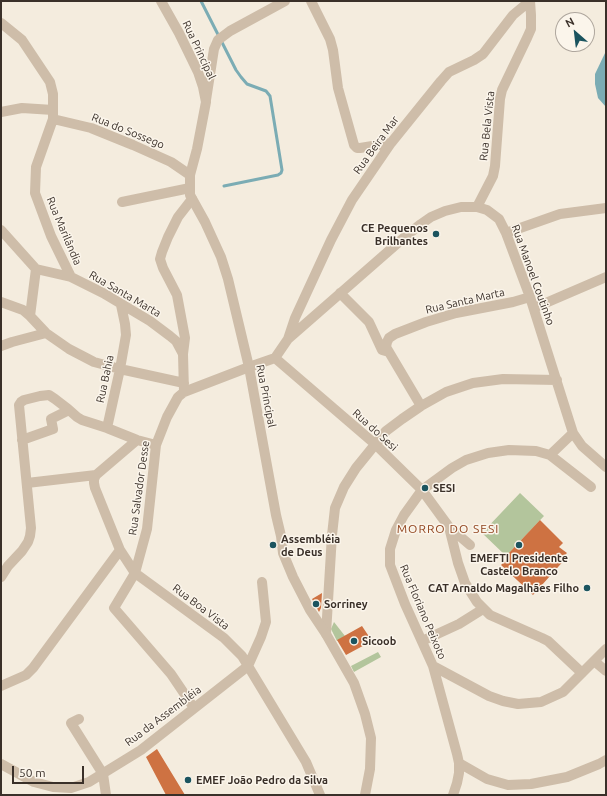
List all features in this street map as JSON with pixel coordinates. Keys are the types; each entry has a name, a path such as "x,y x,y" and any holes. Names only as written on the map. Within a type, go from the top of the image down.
{"street":[{"name":"Rua Principal","path":"161,1 179,33 204,87 206,102 197,149 190,175 190,188 192,199 205,222 221,257 228,279 249,367 283,553 293,577 310,610 326,634 354,683 366,714 372,738 370,769 365,795"},
{"path":"206,102 214,49 218,40 230,31 285,1"},
{"path":"311,1 330,39 338,88 354,145 357,148 360,148 391,143"},
{"name":"Rua Beira Mar","path":"288,339 295,318 348,207 391,143 449,72 483,54 513,15 530,1"},
{"name":"Rua Bela Vista","path":"478,207 493,176 502,90 531,29 530,1"},
{"name":"Rua Marilândia","path":"2,26 22,40 50,82 53,94 53,115 36,167 35,193 50,236 70,277"},
{"name":"Rua do Sossego","path":"1,112 22,108 53,115 133,145 171,162 190,175"},
{"path":"122,202 190,188"},
{"path":"184,388 183,354 185,338 177,295 160,259 168,237 178,217 192,199"},
{"path":"1,302 23,310 46,333 69,349 94,362 184,388 276,358 288,339 421,224 431,217 445,211 461,207 478,207"},
{"name":"Rua Manoel Coutinho","path":"478,207 487,210 499,219 506,233 534,308 574,433 582,446 606,467"},
{"path":"506,233 560,214 606,208"},
{"path":"1,230 36,269 30,316"},
{"name":"Rua Santa Marta","path":"36,269 70,277 103,293 150,321 176,342 183,354"},
{"path":"534,308 606,277"},
{"path":"340,293 369,322 382,350 389,352 421,406"},
{"name":"Rua Santa Marta","path":"389,352 386,347 387,342 389,338 395,334 426,322 456,313 513,302 530,297"},
{"name":"Rua Bahia","path":"107,428 126,335 121,305"},
{"path":"1,346 46,333"},
{"name":"Rua do Sesi","path":"276,358 375,444 422,490 449,527 470,545"},
{"path":"326,634 335,508 344,488 356,468 386,431 402,418 446,392 472,383 503,379 557,380"},
{"name":"Rua Salvador Desse","path":"184,388 167,416 156,445 147,529 135,573 114,608 171,674 194,708"},
{"path":"1,577 5,564 22,551 28,542 31,528 19,405 21,402 40,396 49,395 70,410 77,418 137,440 156,445"},
{"path":"22,440 53,428 51,419 70,410"},
{"path":"550,455 574,433"},
{"path":"135,573 120,550 95,488 94,479 96,475 137,440"},
{"name":"Rua Floriano Peixoto","path":"453,795 457,783 458,773 457,754 433,666 405,604 390,565 390,549 396,530 404,515 422,490 452,468 466,460 488,453 509,450 536,451 550,455 591,487"},
{"path":"27,483 96,475"},
{"name":"Rua do Sesi","path":"449,527 458,563 465,583 477,602 490,615 548,641 582,673"},
{"path":"1,686 26,675 33,668 120,550"},
{"name":"Rua Boa Vista","path":"135,573 224,638 242,656 248,666"},
{"name":"Rua da Assembléia","path":"1,764 34,782 53,787 71,788 89,782 141,750 248,666 262,637 266,622 262,582"},
{"path":"422,641 459,624 483,608"},
{"path":"433,666 489,696 503,701 518,704 541,702 563,692 606,649"},
{"path":"594,661 606,671"},
{"path":"248,666 306,762 320,795"},
{"path":"79,719 70,723 103,774 106,795"},
{"path":"458,763 487,779 508,785 531,784 567,777 606,760"}],"green space":[{"path":"520,493 544,516 506,556 482,533"},
{"path":"334,622 345,636 337,641 331,629"},
{"path":"378,652 381,657 354,672 351,666"}],"water":[{"path":"606,51 606,107 598,98 595,84 595,74"}],"building":[{"path":"540,520 563,543 559,547 567,553 565,555 567,557 533,595 501,565 509,557 507,555"},
{"path":"322,593 321,608 319,612 312,599"},
{"path":"362,626 372,641 346,655 337,640"},
{"path":"157,749 185,795 166,795 146,757"}],"waterway":[{"path":"201,1 241,77 247,84 266,91 270,96 282,170 278,175 224,186"}],"place":[{"name":"CE Pequenos Brilhantes","path":"436,234"},
{"name":"SESI","path":"425,488"},
{"name":"Assembléia de Deus","path":"273,545"},
{"name":"EMEFTI Presidente Castelo Branco","path":"519,545"},
{"name":"CAT Arnaldo Magalhães Filho","path":"587,588"},
{"name":"Sorriney","path":"316,604"},
{"name":"Sicoob","path":"354,641"},
{"name":"EMEF João Pedro da Silva","path":"188,780"}],"district":[{"name":"MORRO DO SESI","path":"448,529"}]}
